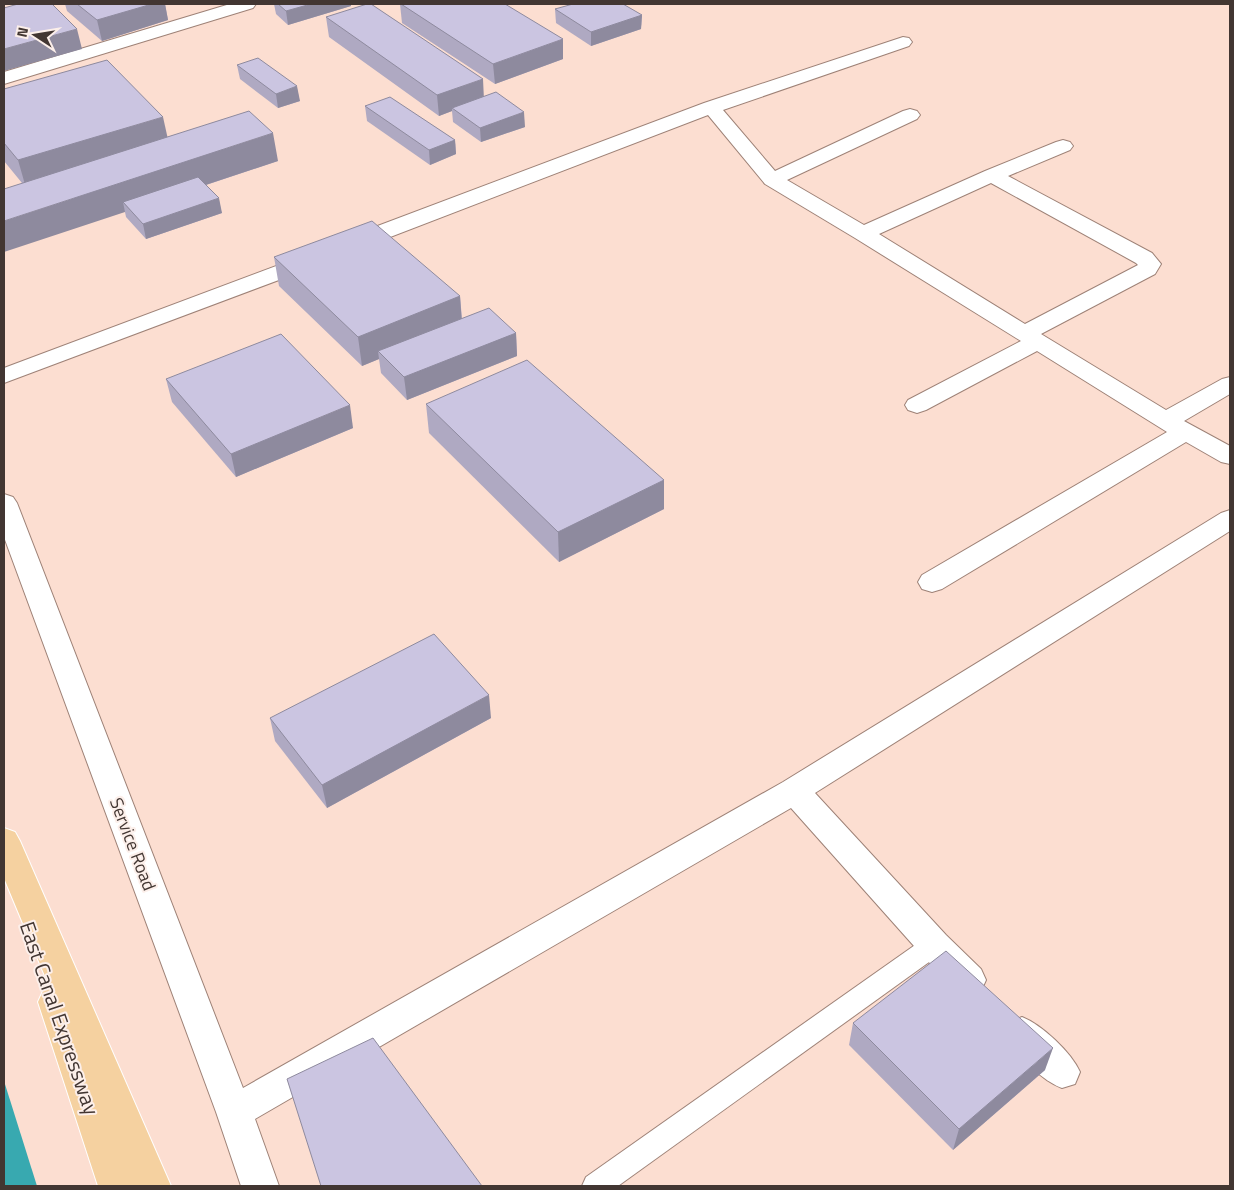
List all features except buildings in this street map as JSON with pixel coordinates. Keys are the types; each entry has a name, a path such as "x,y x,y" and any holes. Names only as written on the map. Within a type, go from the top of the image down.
{"main road":[{"path":"4,841 152,1186"},
{"name":"East Canal Expressway","path":"4,849 117,1186"}],"street":[{"path":"191,4 207,16"},
{"path":"4,78 248,4"},
{"path":"4,376 755,91 903,42"},
{"path":"712,108 772,180 863,233 1030,338 1176,426 1230,456"},
{"path":"772,180 910,115"},
{"path":"863,233 992,175 1063,146"},
{"path":"917,405 1147,269 1150,264 1144,258 992,175"},
{"path":"932,582 1176,426 1230,384"},
{"name":"Service Road","path":"4,503 234,1112 260,1186"},
{"path":"234,1112 794,791 1230,518"},
{"path":"794,791 934,945 1062,1072"}],"lane":[{"path":"596,1186 934,945"}],"water":[{"path":"4,1081 37,1186 4,1186"}]}
